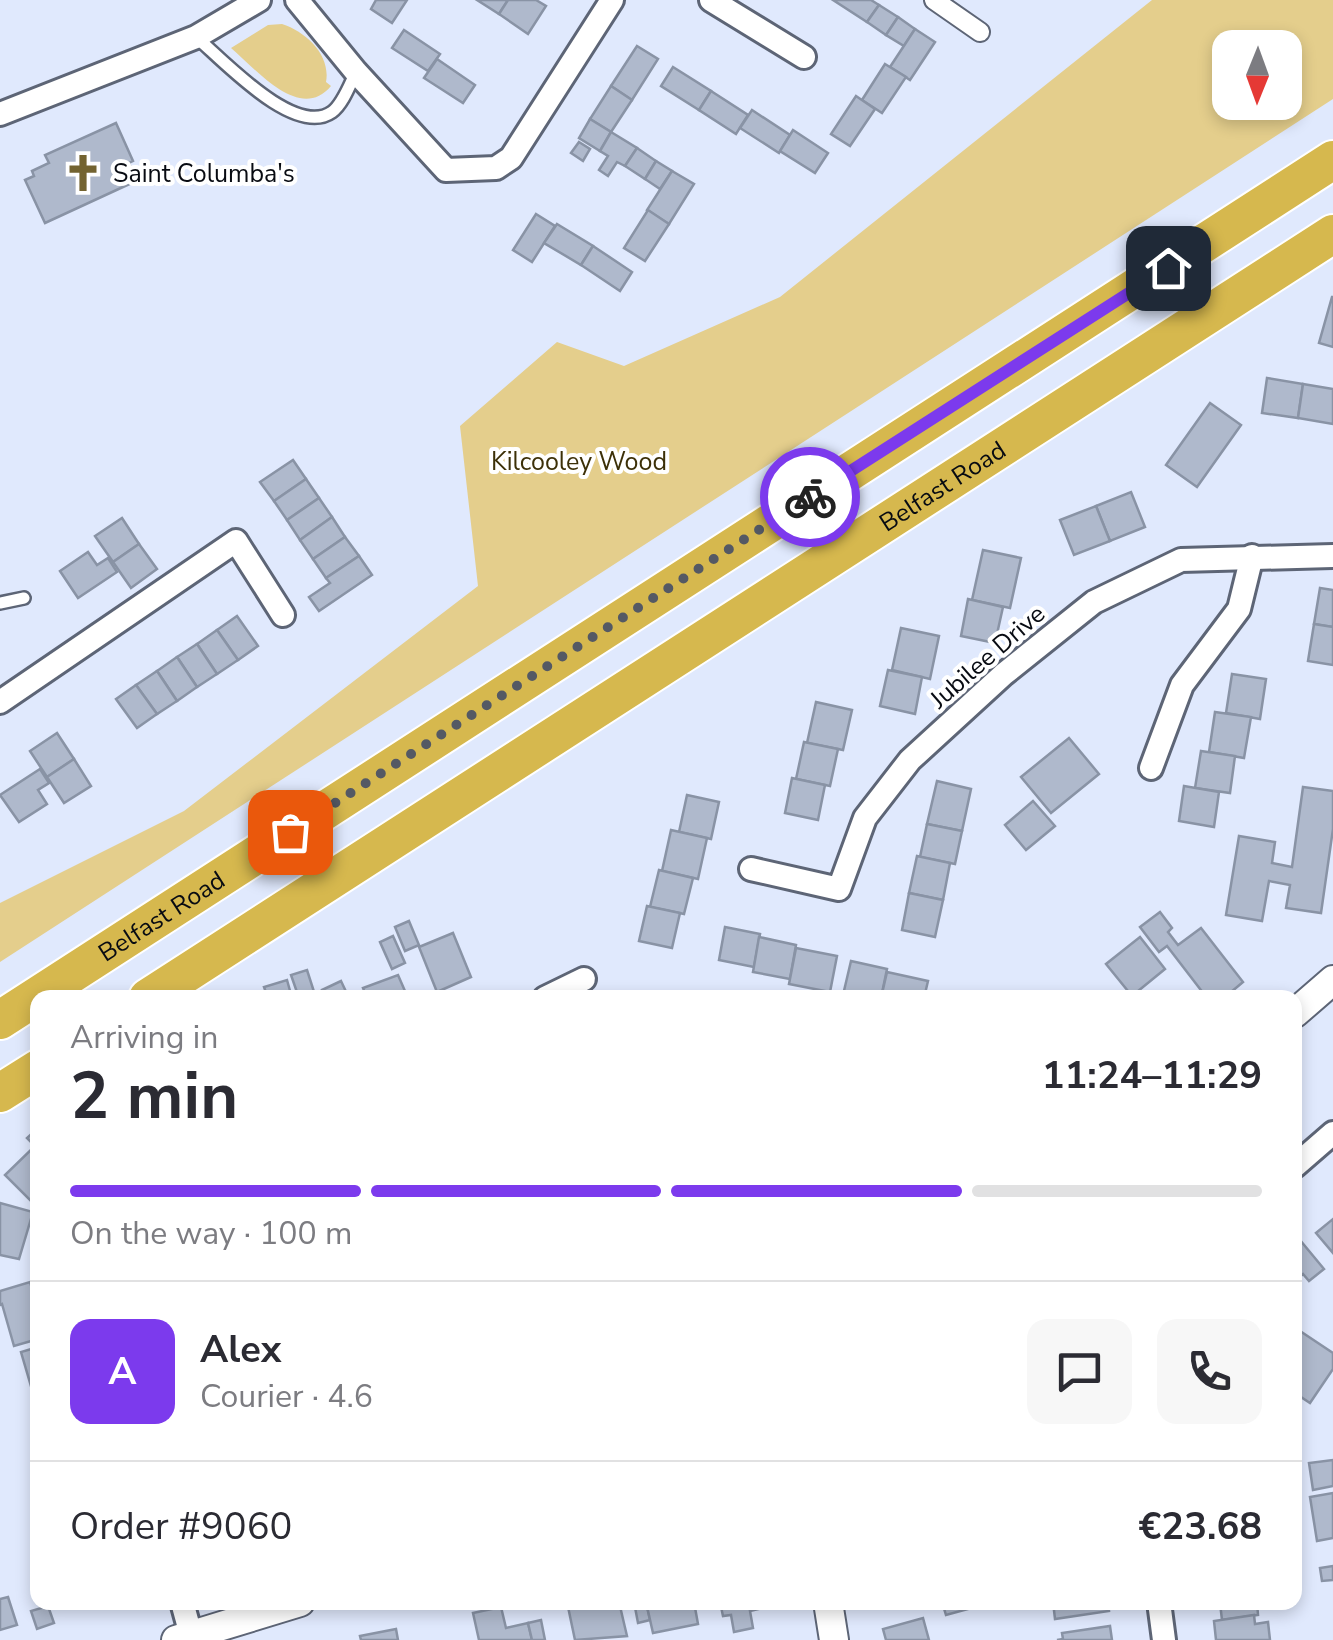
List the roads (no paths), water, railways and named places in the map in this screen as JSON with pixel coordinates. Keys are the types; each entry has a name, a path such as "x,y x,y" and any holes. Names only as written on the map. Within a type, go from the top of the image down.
{"highway":[{"name":"Belfast Road","path":"46,990 1333,160"},
{"name":"Belfast Road","path":"160,990 1333,234"},
{"name":"Belfast Road","path":"0,1020 30,1001"},
{"path":"0,1093 30,1074"}],"street":[{"path":"0,114 196,37 259,0"},
{"path":"297,0 356,72 446,170 496,168 511,158 612,0"},
{"path":"711,0 804,57"},
{"path":"934,0 980,32"},
{"path":"0,702 236,541 283,616"},
{"path":"1150,768 1182,685 1239,609 1252,556"},
{"name":"Jubilee Drive","path":"751,869 838,889 865,818 910,760 1004,674 1094,602 1181,560 1333,556"},
{"path":"561,990 584,979"},
{"path":"1302,1007 1333,980"},
{"path":"1302,1160 1333,1133"},
{"path":"182,1610 184,1638 274,1610"},
{"path":"829,1610 834,1640"},
{"path":"1159,1610 1164,1640"}],"lane":[{"path":"196,37 272,102 303,117 318,119 336,110 356,72"},
{"path":"0,603 24,598"}],"place":[{"name":"Saint Columba's","path":"83,173"}],"park label":[{"name":"Kilcooley Wood","path":"579,461"}]}
